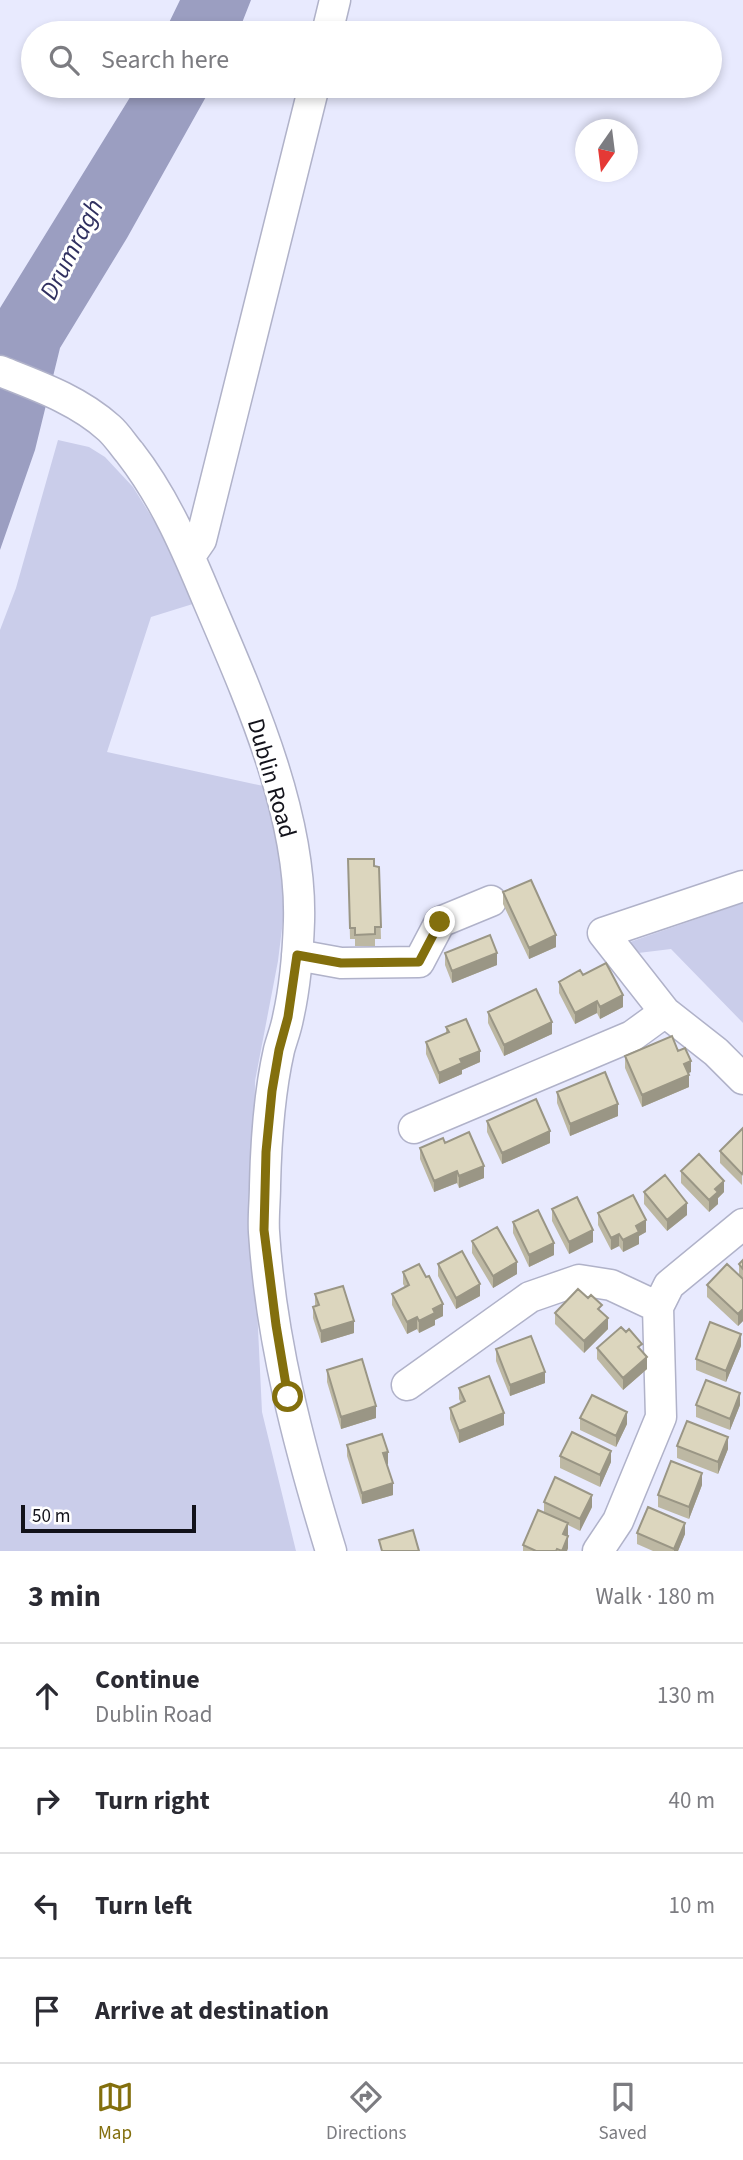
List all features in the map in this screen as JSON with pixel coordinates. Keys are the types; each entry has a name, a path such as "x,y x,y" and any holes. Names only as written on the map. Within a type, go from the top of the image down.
{"street":[{"path":"330,21 335,0"},
{"path":"190,556 201,540 311,98"},
{"name":"Dublin Road","path":"0,371 58,394 111,429 144,470 170,513 190,556 241,676 281,790 295,859 299,918 288,1017 272,1091 266,1152 264,1230 288,1397 331,1551"},
{"path":"743,886 603,933 665,1012 716,1052 743,1079"},
{"path":"297,955 341,963 419,962 440,922 491,901"},
{"path":"414,1128 632,1036 665,1012"},
{"path":"598,1551 618,1521 661,1417 658,1307 669,1285 743,1224"},
{"path":"407,1385 530,1297 579,1279 611,1285 658,1307"}],"shaded area":[{"path":"58,440 89,447 105,457 133,487 181,564 196,603 151,617 107,752 268,787 280,856 284,912 278,961 255,1081 257,1308 262,1412 296,1551 0,1551 0,630 16,588"},
{"path":"743,903 743,1023 671,949 630,954 627,943"}],"water":[{"path":"180,0 251,0 243,21 170,21"},
{"name":"Drumragh","path":"130,98 205,98 127,238 60,348 35,450 0,550 0,308"}],"building":[{"path":"348,859 374,859 374,866 379,867 381,927 375,927 375,934 355,935 355,928 350,928"},
{"path":"531,880 556,935 529,948 503,892"},
{"path":"490,935 497,953 452,971 445,953"},
{"path":"606,963 623,995 600,1007 597,1001 575,1013 559,982 580,970 583,975"},
{"path":"536,989 552,1022 504,1045 488,1012"},
{"path":"466,1019 480,1051 460,1059 462,1063 439,1073 426,1042 449,1032 446,1027"},
{"path":"672,1036 678,1051 685,1048 691,1061 684,1064 689,1075 642,1095 625,1056"},
{"path":"605,1072 618,1104 570,1124 557,1092"},
{"path":"536,1099 550,1131 502,1153 487,1121"},
{"path":"743,1128 743,1172 742,1174 720,1151"},
{"path":"469,1132 484,1166 459,1176 457,1171 434,1181 420,1148 443,1138 445,1143"},
{"path":"699,1154 724,1181 715,1189 718,1192 709,1200 681,1171"},
{"path":"665,1175 687,1203 667,1220 644,1192"},
{"path":"633,1195 646,1220 636,1226 639,1232 623,1240 619,1234 611,1238 598,1213"},
{"path":"577,1197 593,1230 569,1242 552,1209"},
{"path":"538,1210 554,1243 529,1255 513,1222"},
{"path":"497,1227 517,1262 493,1276 472,1241"},
{"path":"462,1251 480,1284 456,1298 438,1264"},
{"path":"419,1264 426,1277 429,1276 443,1304 433,1309 435,1313 419,1321 417,1317 407,1322 392,1294 409,1285 403,1272"},
{"path":"727,1264 743,1279 743,1309 738,1314 707,1285"},
{"path":"343,1286 354,1321 321,1331 313,1307 319,1305 315,1294"},
{"path":"578,1289 588,1298 591,1295 602,1305 598,1309 608,1318 584,1341 555,1313"},
{"path":"710,1322 741,1334 726,1371 696,1359"},
{"path":"621,1327 626,1332 629,1329 642,1344 638,1347 647,1357 623,1378 597,1348"},
{"path":"531,1336 545,1372 510,1385 496,1349"},
{"path":"362,1359 376,1406 341,1417 327,1370"},
{"path":"489,1376 504,1413 459,1431 450,1408 465,1401 459,1388"},
{"path":"706,1380 740,1393 730,1419 696,1405"},
{"path":"592,1395 627,1412 616,1436 580,1418"},
{"path":"687,1421 728,1437 718,1462 677,1446"},
{"path":"572,1432 611,1451 600,1475 560,1456"},
{"path":"382,1434 388,1452 383,1453 393,1483 362,1493 347,1445"},
{"path":"671,1461 702,1473 689,1507 658,1495"},
{"path":"555,1477 592,1495 580,1519 544,1502"},
{"path":"648,1507 685,1523 674,1549 637,1533"},
{"path":"538,1510 568,1523 563,1534 568,1536 562,1551 536,1551 523,1545"},
{"path":"413,1530 419,1551 382,1551 379,1540"}],"route":[{"path":"288,1397 264,1230 266,1152 272,1091 288,1017 297,955 341,963 419,962 440,922"}]}
